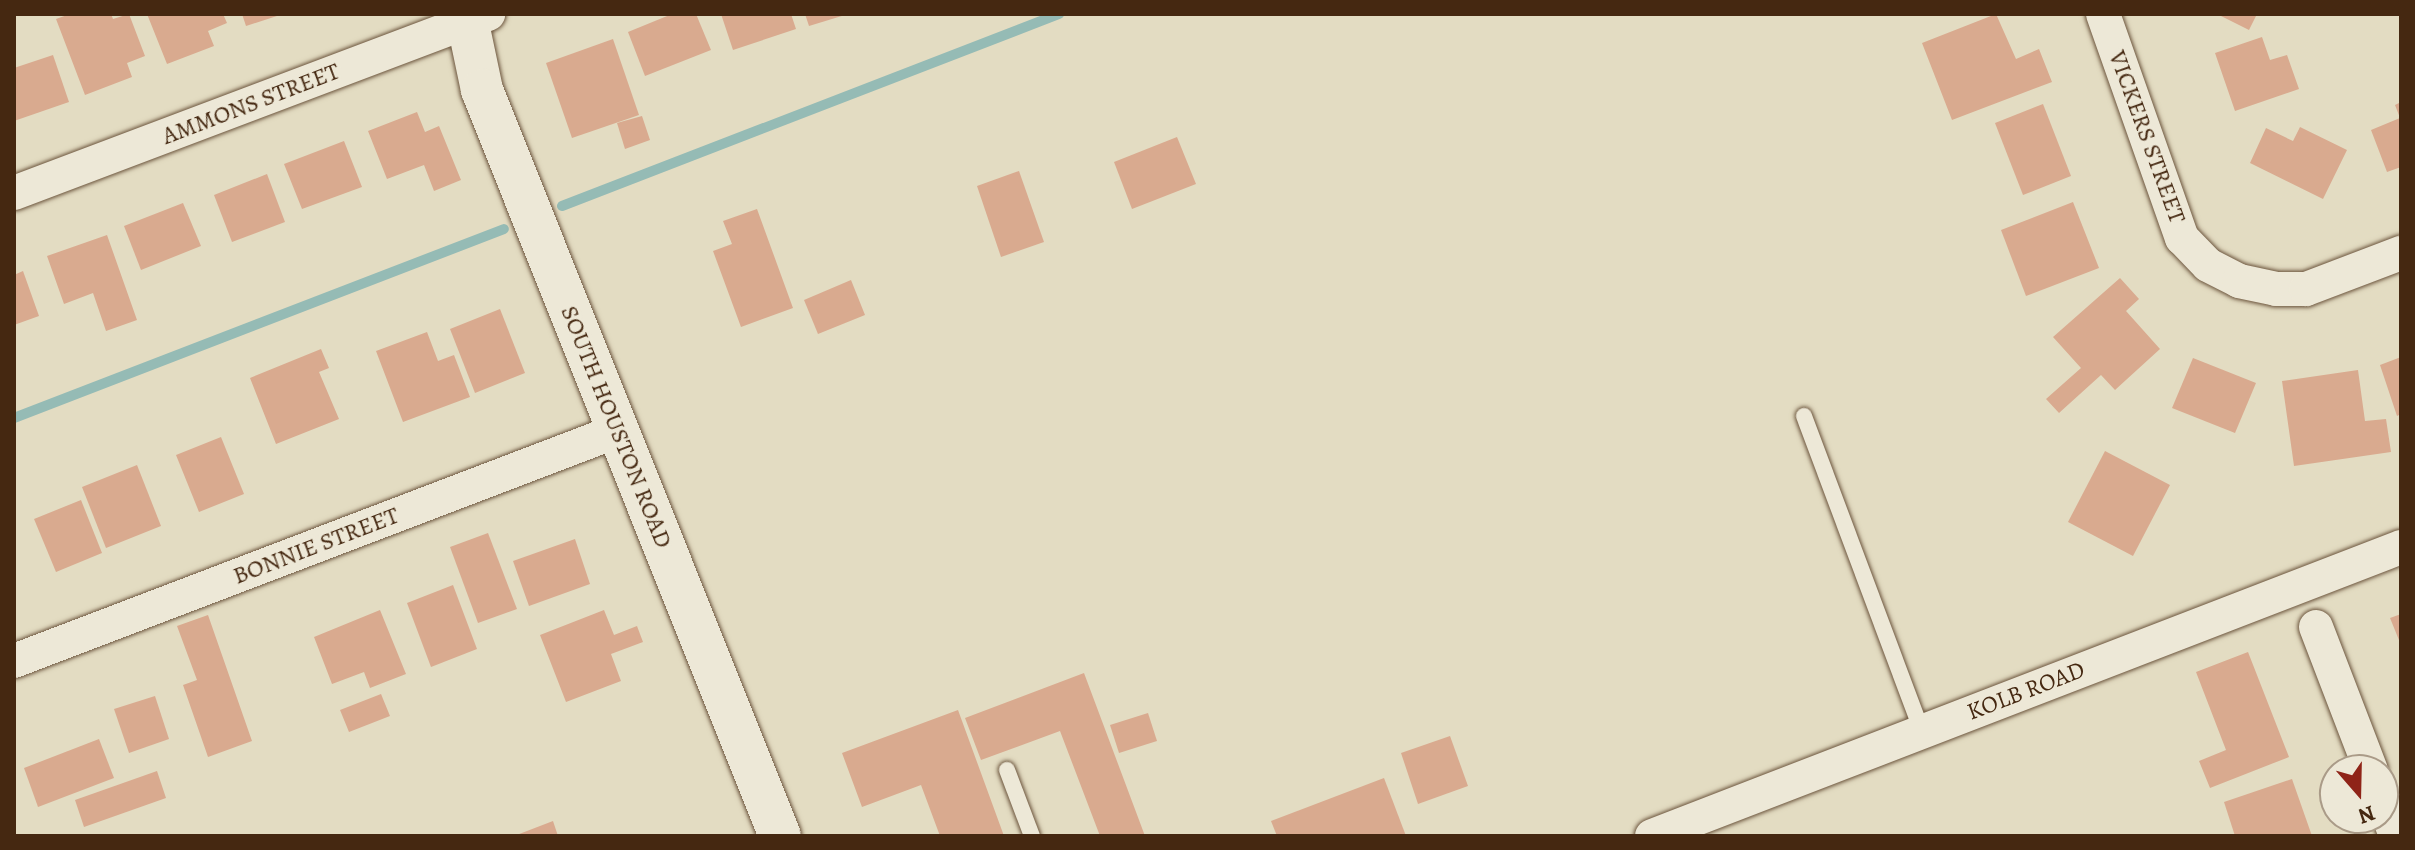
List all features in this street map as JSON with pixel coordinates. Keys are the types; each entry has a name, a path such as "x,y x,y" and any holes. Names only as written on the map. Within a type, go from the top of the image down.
{"street":[{"name":"VICKERS STREET","path":"2103,14 2182,238 2208,265 2239,281 2276,289 2306,289 2401,253"},
{"name":"AMMONS STREET","path":"14,193 474,17"},
{"name":"SOUTH HOUSTON ROAD","path":"474,17 482,90 780,836"},
{"name":"BONNIE STREET","path":"14,661 617,431"},
{"name":"KOLB ROAD","path":"1652,836 2401,547"},
{"path":"2316,627 2365,754"}],"lane":[{"path":"1804,416 1922,732"},
{"path":"1007,770 1032,836"}],"building":[{"path":"70,14 111,14 113,19 129,14 145,56 127,63 132,77 85,95 56,19"},
{"path":"147,14 223,14 227,23 208,31 214,46 167,64"},
{"path":"242,14 280,14 280,15 246,26"},
{"path":"672,14 696,14 711,50 645,76 628,32"},
{"path":"721,14 791,14 796,29 733,50"},
{"path":"805,14 844,14 845,15 809,26"},
{"path":"1996,14 2016,59 2039,49 2052,82 1952,120 1922,43"},
{"path":"2217,14 2257,14 2249,30"},
{"path":"2262,37 2270,60 2287,55 2299,89 2235,111 2215,53"},
{"path":"613,39 639,115 572,138 546,63"},
{"path":"53,55 69,102 14,121 14,68"},
{"path":"2401,102 2401,167 2387,172 2371,130 2400,118 2395,105"},
{"path":"2043,104 2071,176 2023,195 1995,123"},
{"path":"417,112 425,132 439,126 461,180 434,191 424,165 387,179 368,131"},
{"path":"642,116 650,140 625,149 617,123"},
{"path":"2300,127 2347,150 2323,199 2250,163 2266,128 2293,141"},
{"path":"1177,137 1196,184 1132,209 1114,162"},
{"path":"344,141 362,187 302,209 284,164"},
{"path":"1019,171 1044,242 1001,257 977,186"},
{"path":"267,174 285,222 232,242 214,195"},
{"path":"2073,202 2099,268 2026,296 2001,230"},
{"path":"183,203 201,246 141,270 124,226"},
{"path":"757,209 793,308 741,327 713,251 732,244 723,221"},
{"path":"107,235 137,320 106,331 93,293 64,304 47,256"},
{"path":"23,271 39,316 14,325 14,275"},
{"path":"2120,278 2139,299 2126,311 2160,349 2115,390 2101,375 2059,413 2046,399 2081,368 2053,337"},
{"path":"851,280 865,315 818,334 804,300"},
{"path":"500,309 525,373 475,393 450,329"},
{"path":"427,332 438,361 454,355 470,397 403,422 376,351"},
{"path":"321,349 329,368 319,372 339,419 276,444 250,378"},
{"path":"2401,357 2401,414 2397,416 2380,365"},
{"path":"2193,358 2256,383 2235,433 2172,408"},
{"path":"2358,370 2365,421 2386,419 2391,452 2294,466 2282,381"},
{"path":"221,437 244,494 199,512 176,455"},
{"path":"2105,451 2170,485 2133,556 2068,522"},
{"path":"137,465 161,526 106,548 82,487"},
{"path":"81,500 102,553 56,572 34,519"},
{"path":"488,533 517,609 478,623 450,547"},
{"path":"575,539 590,584 529,606 513,561"},
{"path":"453,585 477,649 431,667 407,603"},
{"path":"380,610 406,674 370,688 364,672 332,684 314,637"},
{"path":"604,610 614,635 637,626 643,642 611,654 621,681 566,702 540,635"},
{"path":"2401,614 2401,645 2390,618"},
{"path":"208,615 252,741 208,757 183,685 197,680 177,626"},
{"path":"2248,652 2289,757 2210,788 2199,761 2226,750 2196,672"},
{"path":"1084,673 1145,836 1100,836 1060,731 981,760 965,718"},
{"path":"381,694 390,716 349,732 340,710"},
{"path":"155,696 169,739 129,753 114,709"},
{"path":"958,710 1004,836 940,836 921,785 862,807 842,753"},
{"path":"1148,713 1157,741 1119,753 1110,725"},
{"path":"1450,736 1468,786 1418,804 1401,753"},
{"path":"99,739 114,778 38,807 24,768"},
{"path":"157,771 166,798 84,827 75,800"},
{"path":"1384,778 1406,836 1277,836 1271,821"},
{"path":"2292,779 2312,836 2235,836 2224,802"},
{"path":"553,821 558,836 514,836"}],"waterway":[{"path":"562,206 1059,14"},
{"path":"14,418 504,229"}]}
